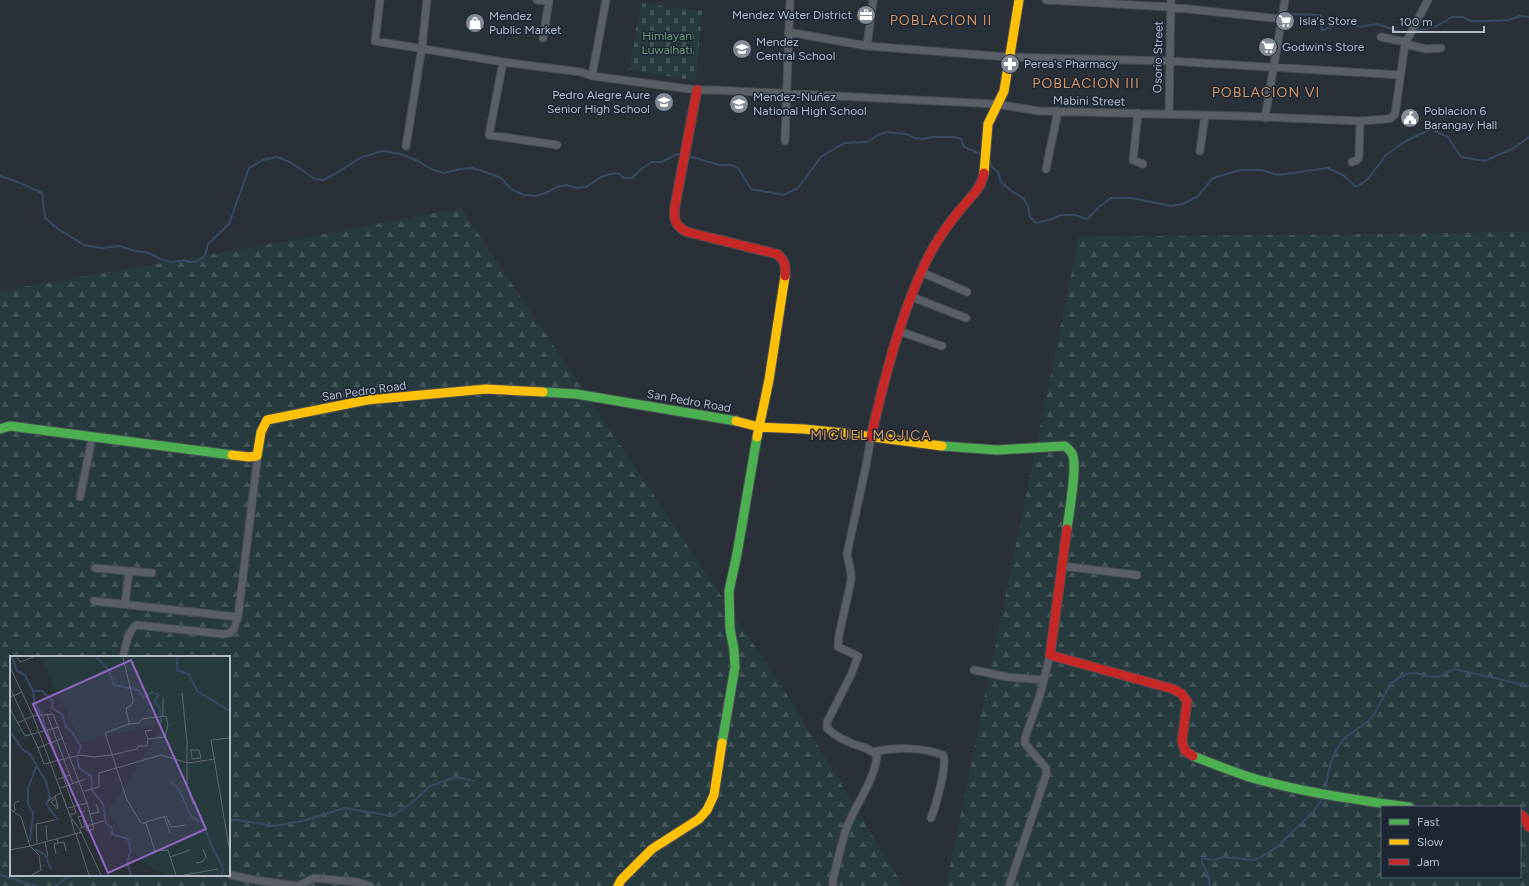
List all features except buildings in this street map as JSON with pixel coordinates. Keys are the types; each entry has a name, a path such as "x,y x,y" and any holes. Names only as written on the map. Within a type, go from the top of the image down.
{"street":[{"name":"Mabini Street","path":"380,0 375,41 506,62 582,72 592,76 697,90 787,93 996,104 1039,111 1360,121 1391,118 1395,114 1400,75"},
{"path":"406,146 422,48 428,0"},
{"path":"537,0 549,2 543,38"},
{"path":"592,76 606,0"},
{"path":"785,141 790,0"},
{"path":"867,46 872,0"},
{"path":"833,886 833,880 847,827 867,786 876,763 877,756 873,752 848,742 827,728 827,722 851,675 858,656 838,647 839,635 851,581 847,554 871,437 883,386 899,331 921,272 932,250 958,211 981,185 985,164 987,129 996,104 1004,91 1008,57 1019,0"},
{"path":"1046,0 1170,4 1281,19"},
{"path":"1265,118 1272,68 1285,0"},
{"path":"788,32 867,46 1008,57 1170,61 1400,75 1406,41 1428,0"},
{"name":"Osorio Street","path":"1168,114 1170,4"},
{"path":"1381,37 1406,41 1426,49 1441,48"},
{"path":"506,62 489,135 557,145"},
{"path":"618,886 621,880 652,849 700,819 707,810 714,795 735,667 734,650 730,629 729,591 774,351 786,266 783,259 777,254 687,232 675,224 675,206 697,90"},
{"path":"1046,169 1058,111"},
{"path":"1138,113 1133,160 1143,164"},
{"path":"1200,151 1205,115"},
{"path":"1352,162 1357,160 1359,157 1360,121"},
{"path":"921,272 967,292"},
{"path":"912,297 966,318"},
{"path":"899,331 942,346"},
{"name":"San Pedro Road","path":"257,456 260,434 267,420 366,400 486,389 576,394 740,422 759,427"},
{"path":"0,429 10,426 213,453 249,457 257,456 238,617 234,629 230,633 136,625 129,634 123,656"},
{"path":"759,427 804,429 951,447 997,450 1023,450 1065,446 1073,455 1074,468 1050,654 1044,680 1025,738 1025,743 1046,768 1046,774 1043,787 1009,886"},
{"path":"80,497 92,438"},
{"path":"1062,566 1137,575"},
{"path":"95,568 152,573"},
{"path":"125,604 129,571"},
{"path":"94,601 238,617"},
{"path":"1050,654 1180,692 1187,702 1182,741 1186,752 1220,767 1294,789 1402,806"},
{"path":"974,670 1007,677 1044,680"},
{"path":"873,752 886,749 910,749 943,756 945,762 938,798 931,818"},
{"path":"1521,815 1524,817 1529,827"},
{"path":"231,875 254,880 298,886 314,878 356,882 370,886"}],"green space":[{"name":"Himlayan Luwalhati","path":"641,3 702,11 696,81 629,70"},
{"path":"461,208 783,688 903,886 0,886 0,291 287,241"},
{"path":"1529,232 1529,886 946,886 1079,237"}],"waterway":[{"path":"1285,14 1321,15 1322,31 1337,23 1351,24 1360,27 1377,24 1400,32 1409,32"},
{"path":"1413,31 1435,27 1452,17 1463,17 1471,21 1508,20 1520,16 1529,17"},
{"path":"990,162 992,167 998,172 1001,182 1023,198 1028,206 1030,217 1036,223 1061,215 1075,215 1087,219 1111,198 1132,198 1171,206 1183,204 1198,196 1213,178 1240,170 1261,170 1278,175 1328,168 1343,175 1356,187 1368,179 1386,155 1404,142 1431,129 1448,137 1461,157 1485,161 1514,148 1529,137"},
{"path":"689,156 719,165 731,165 738,168 751,189 784,195 798,188 821,157 837,147 845,143 867,142 878,135 887,132 906,134 915,138 923,139 932,137 955,137 961,139 964,147 983,155"},
{"path":"0,176 42,193 45,218 57,228 84,245 101,248 119,246 135,251 149,253 160,259 172,262 185,260 189,262 196,262 205,256 208,244 229,224 249,168 263,160 277,157 290,162 315,179 323,180 362,157 383,151 401,154 418,161 433,170 444,173 472,168 501,178 511,189 524,195 535,196 546,193 557,187 567,185 576,188 586,187 601,177 610,174 618,173 624,178 632,178 642,168 652,162 662,162 677,154 683,155"},
{"path":"1325,791 1333,756 1340,744 1348,735 1372,717 1388,689 1397,679 1402,676 1416,673 1437,677 1454,669 1529,686"},
{"path":"230,820 274,826 303,821 344,808 392,816 413,802 430,786 456,777 475,781"},
{"path":"1210,886 1208,875 1202,863 1202,858 1214,860 1223,857 1255,860 1278,846 1313,812 1323,798"},
{"path":"0,875 36,886"},
{"path":"55,886 70,876"}],"traffic: fast":[{"path":"543,392 576,394 736,421"},
{"path":"0,429 10,426 232,455"},
{"path":"722,743 735,667 734,650 730,629 729,591 737,554 757,437"},
{"path":"942,446 997,450 1065,446 1072,453 1074,462 1067,529"},
{"path":"1193,756 1240,774 1275,784 1332,796 1401,806"}],"traffic: slow":[{"path":"984,173 988,124 1004,91 1019,0"},
{"path":"757,437 769,380 785,276"},
{"path":"232,455 249,457 257,456 261,432 267,420 367,400 486,389 543,392"},
{"path":"736,421 759,427 804,429 843,433 942,446"},
{"path":"618,886 621,880 652,849 699,819 707,810 714,795 722,743"}],"traffic: jam":[{"path":"697,90 675,206 674,215 677,225 687,232 777,254 782,259 784,264 785,276"},
{"path":"871,437 894,347 919,277 938,240 978,189 984,173"},
{"path":"1067,529 1050,655 1173,689 1182,694 1187,701 1182,741 1185,751 1193,756"},
{"path":"1521,815 1524,817 1529,827"}],"place":[{"name":"Mendez Water District","path":"866,15"},
{"name":"Isla's Store","path":"1285,21"},
{"name":"Mendez Public Market","path":"475,23"},
{"name":"Godwin's Store","path":"1268,47"},
{"name":"Mendez Central School","path":"742,49"},
{"name":"Perea's Pharmacy","path":"1010,64"},
{"name":"Pedro Alegre Aure Senior High School","path":"664,102"},
{"name":"Mendez-Nuñez National High School","path":"739,104"},
{"name":"Poblacion 6 Barangay Hall","path":"1410,118"}],"district":[{"name":"POBLACION II","path":"941,20"},
{"name":"POBLACION III","path":"1086,83"},
{"name":"POBLACION VI","path":"1266,92"},
{"name":"MIGUEL MOJICA","path":"871,435"}]}
